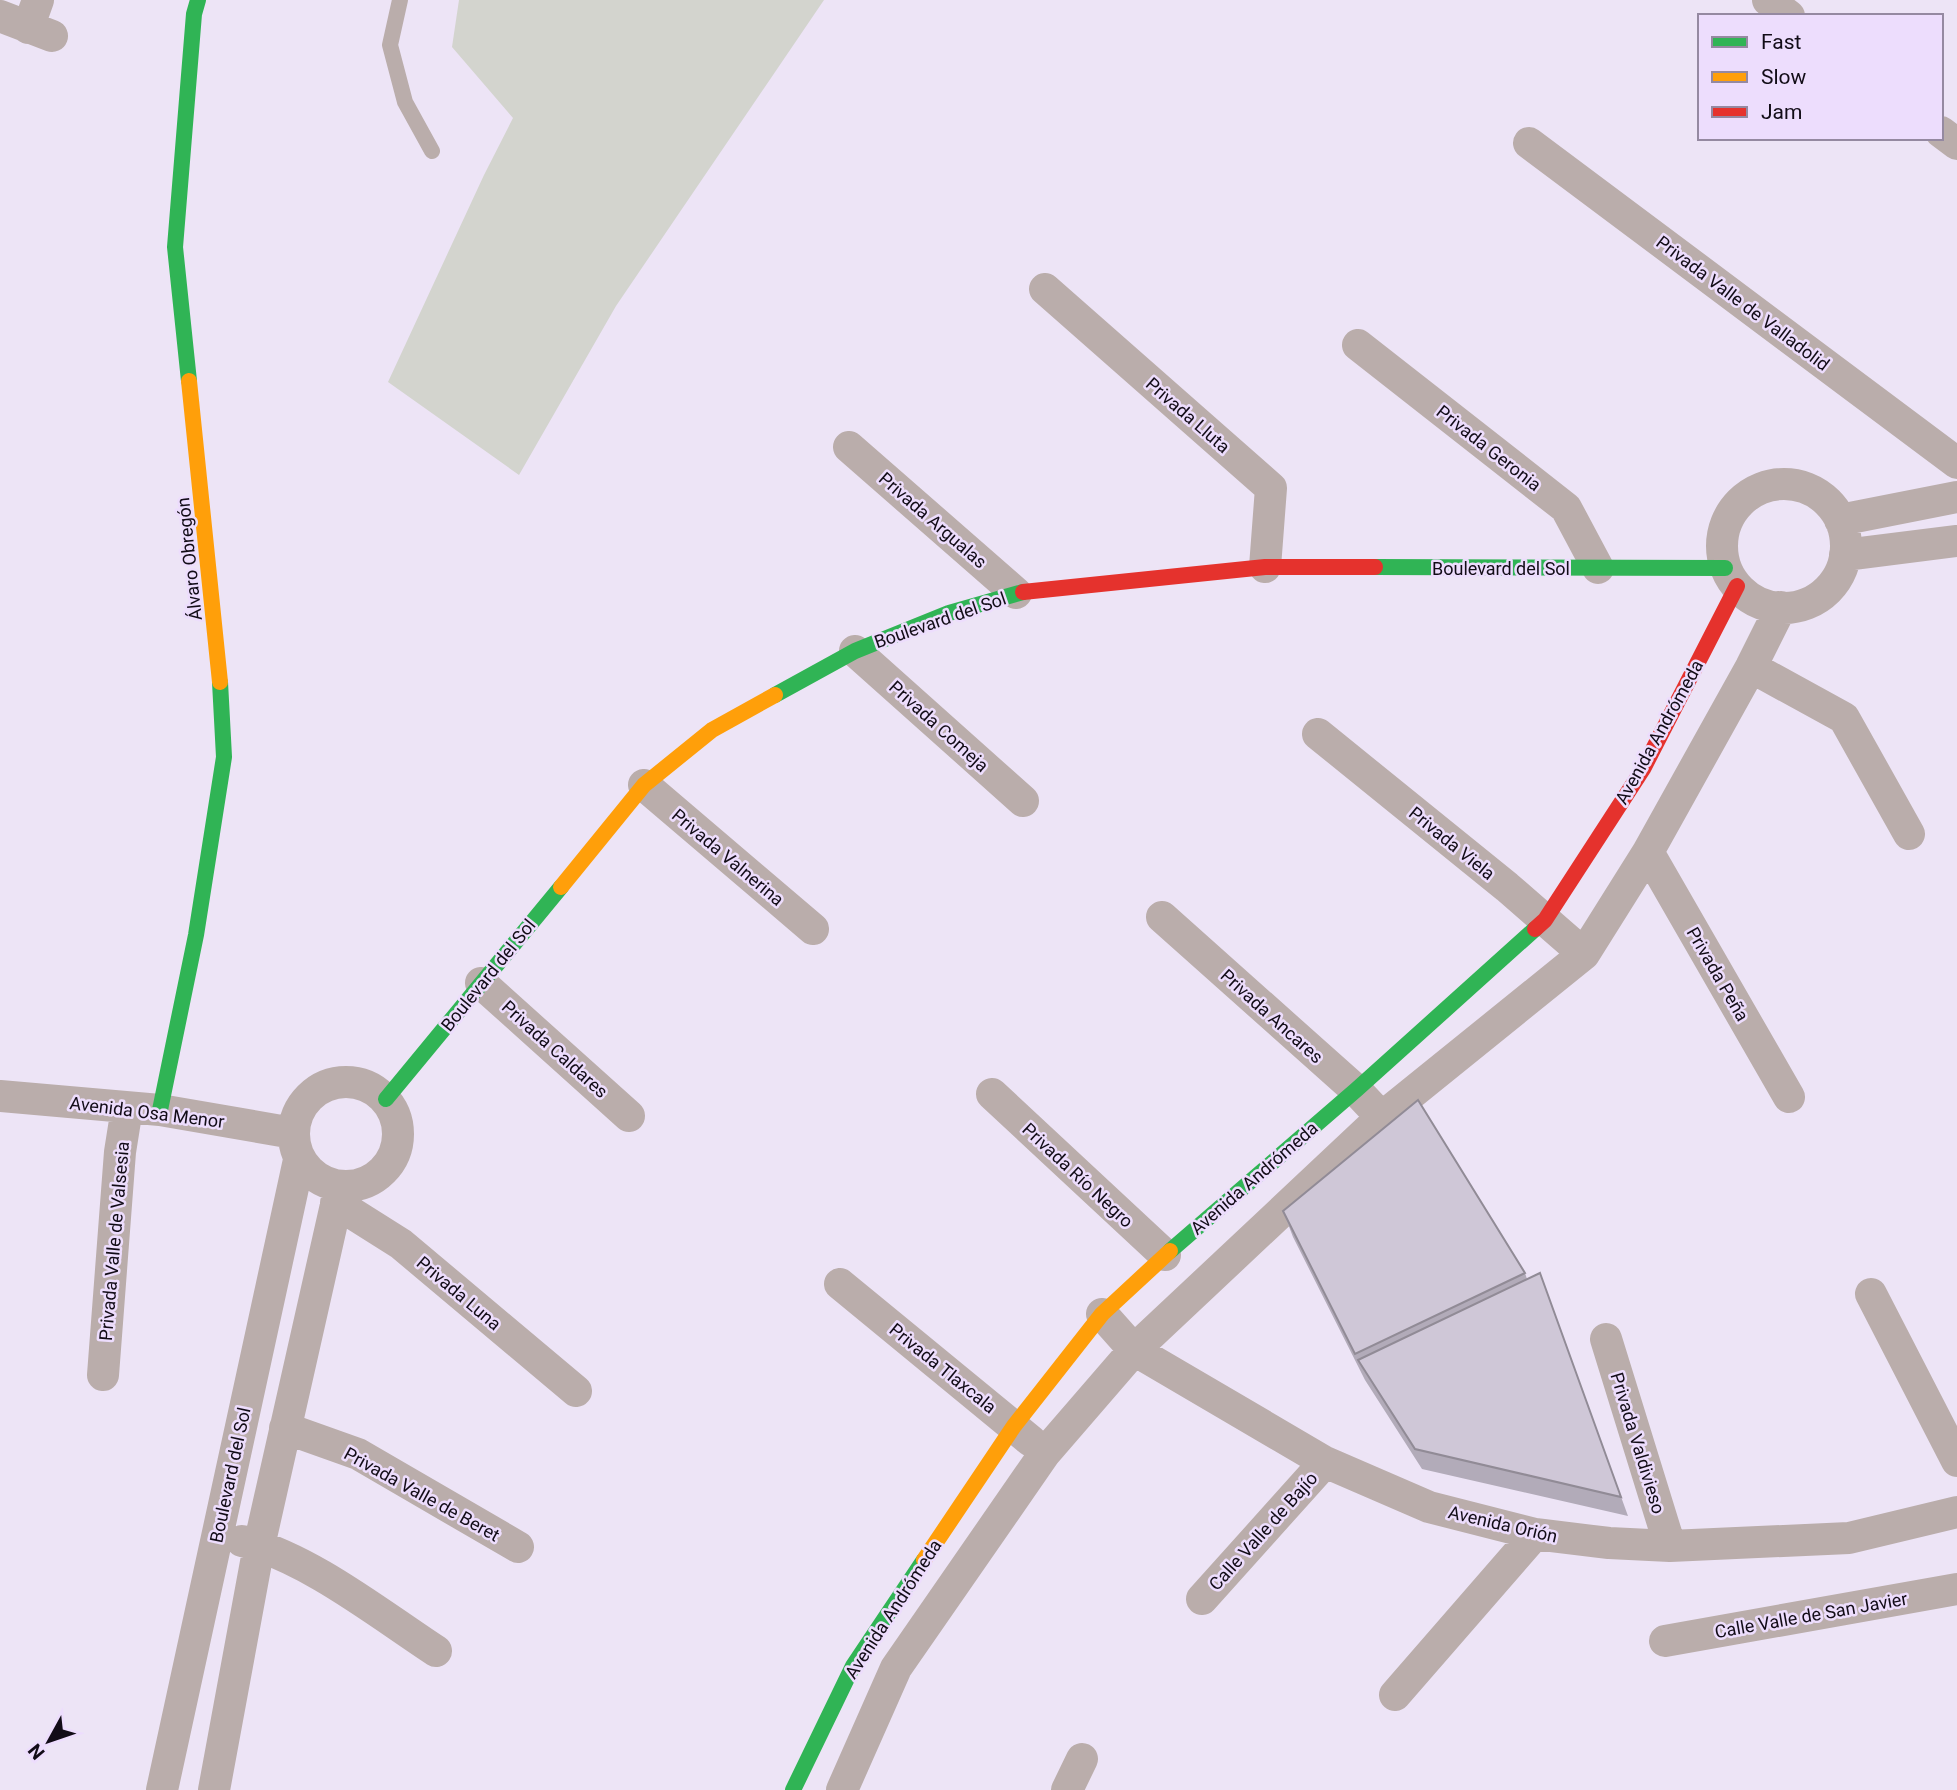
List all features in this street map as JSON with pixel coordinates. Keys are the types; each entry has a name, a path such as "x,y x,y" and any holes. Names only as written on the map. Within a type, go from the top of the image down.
{"street":[{"name":"Álvaro Obregón","path":"160,1110 196,935 224,757 219,661 175,247 194,14 198,0"},
{"path":"1768,0 1786,14"},
{"name":"Privada Valle de Valladolid","path":"1529,144 1957,463"},
{"name":"Privada Lluta","path":"1045,289 1271,488 1265,567"},
{"name":"Privada Geronia","path":"1358,345 1566,508 1598,568"},
{"name":"Privada Argualas","path":"849,447 1016,593"},
{"path":"1785,483 1804,487 1822,496 1836,511 1844,529 1845,555 1842,569 1831,587 1815,600 1795,607 1773,607 1753,600 1731,577 1722,547 1724,527 1733,509 1747,495 1765,486 1785,483"},
{"path":"1840,520 1957,497"},
{"path":"1845,555 1957,541"},
{"name":"Boulevard del Sol","path":"386,1100 643,785 712,730 855,650 948,613 1016,593 1265,567 1598,568 1731,577"},
{"name":"Avenida Andrómeda","path":"793,1790 853,1666 1014,1426 1102,1314 1165,1255 1356,1090 1545,920 1643,769 1731,577"},
{"name":"Avenida Andrómeda","path":"842,1790 896,1668 1045,1454 1134,1350 1381,1118 1584,954 1648,852 1751,667 1781,607"},
{"name":"Privada Comeja","path":"855,650 1023,801"},
{"path":"1751,667 1843,719 1909,834"},
{"name":"Privada Viela","path":"1318,734 1584,954"},
{"name":"Privada Valnerina","path":"643,785 813,929"},
{"name":"Privada Peña","path":"1648,852 1789,1097"},
{"name":"Privada Ancares","path":"1161,917 1356,1090 1381,1118"},
{"name":"Privada Caldares","path":"481,983 629,1116"},
{"path":"337,1082 355,1082 372,1088 386,1100 394,1112 398,1141 394,1156 377,1177 338,1195 318,1178 296,1146 297,1115 306,1100 320,1088 337,1082"},
{"name":"Privada Río Negro","path":"992,1094 1165,1255"},
{"name":"Avenida Osa Menor","path":"0,1096 160,1110 296,1146"},
{"name":"Privada Valle de Valsesia","path":"103,1375 120,1152 127,1108"},
{"name":"Boulevard del Sol","path":"162,1790 296,1146"},
{"path":"214,1790 260,1546 338,1195"},
{"name":"Privada Luna","path":"338,1195 401,1244 576,1391"},
{"name":"Privada Tlaxcala","path":"840,1284 1045,1454"},
{"path":"1871,1294 1957,1461"},
{"name":"Avenida Orión","path":"1102,1314 1134,1350 1325,1462 1429,1507 1535,1534 1609,1543 1670,1546 1849,1538 1957,1512"},
{"name":"Privada Valdivieso","path":"1606,1339 1670,1546"},
{"name":"Privada Valle de Beret","path":"285,1428 358,1454 518,1547"},
{"name":"Calle Valle de Bajío","path":"1202,1599 1325,1462"},
{"path":"1395,1695 1535,1534"},
{"path":"216,1535 260,1546 325,1578 436,1651"},
{"name":"Calle Valle de San Javier","path":"1665,1641 1957,1589"},
{"path":"1067,1790 1082,1759"}],"lane":[{"path":"400,0 390,45 405,102 432,151"}],"shaded area":[{"path":"459,0 824,0 616,306 519,475 388,382 513,118 452,47"}],"building":[{"path":"1418,1100 1525,1273 1355,1354 1283,1211"},
{"path":"1540,1273 1621,1497 1415,1449 1358,1360"}],"traffic: fast":[{"path":"189,381 175,247 194,14 198,0"},
{"path":"1375,567 1725,568"},
{"path":"775,695 855,651 949,613 1023,592"},
{"path":"160,1110 196,935 224,757 220,682"},
{"path":"386,1099 561,887"},
{"path":"1170,1251 1356,1090 1535,929"},
{"path":"793,1790 853,1666 924,1560"}],"traffic: slow":[{"path":"189,381 220,682"},
{"path":"561,887 644,785 712,730 775,695"},
{"path":"924,1560 1014,1426 1102,1314 1170,1251"}],"traffic: jam":[{"path":"1023,592 1265,567 1375,567"},
{"path":"1535,929 1545,920 1643,769 1737,586"}]}
